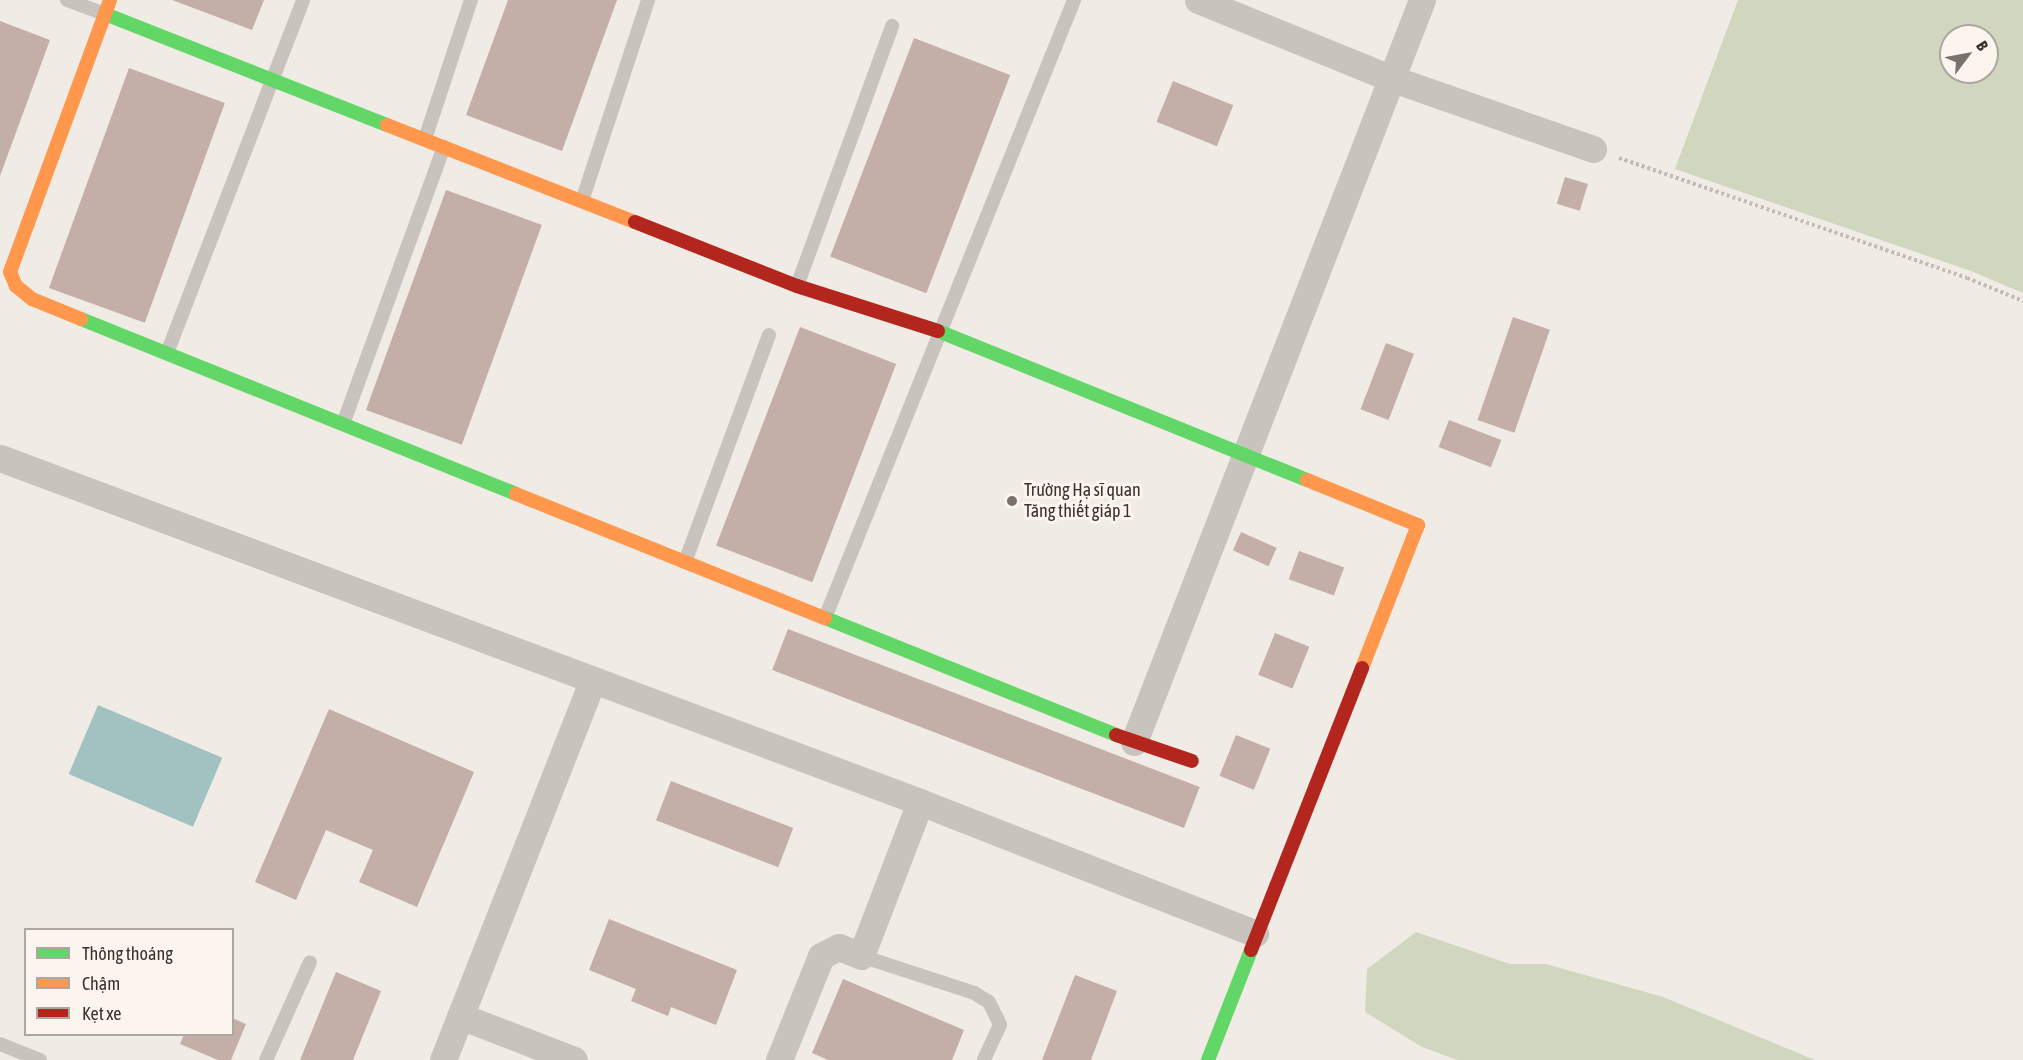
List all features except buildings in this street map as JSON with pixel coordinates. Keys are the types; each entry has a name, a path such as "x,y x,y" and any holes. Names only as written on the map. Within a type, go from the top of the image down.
{"street":[{"path":"110,0 10,272 16,286 32,299 1134,742 1192,761"},
{"path":"1198,0 1393,79 1593,148"},
{"path":"1134,742 1422,0"},
{"path":"105,14 797,286 941,332 1245,452 1418,525 1255,933 1208,1060"},
{"path":"0,458 920,802 1255,933"},
{"path":"443,1060 593,680"},
{"path":"779,1060 821,956 838,947 861,956 920,802"},
{"path":"460,1016 574,1060"}],"lane":[{"path":"67,0 105,14"},
{"path":"167,353 303,0"},
{"path":"424,139 471,0"},
{"path":"582,201 648,0"},
{"path":"825,618 1074,0"},
{"path":"797,286 892,26"},
{"path":"343,424 444,147"},
{"path":"685,562 769,335"},
{"path":"861,956 974,993 989,1002 1000,1025 984,1060"},
{"path":"266,1060 310,962"},
{"path":"0,1044 40,1060"}],"path":[{"path":"1593,148 1958,275 2023,301"}],"green space":[{"path":"1738,0 2023,0 2023,293 1971,271 1675,169"},
{"path":"1416,932 1510,964 1546,964 1663,997 1815,1060 1457,1060 1422,1047 1365,1012 1367,969"}],"water":[{"path":"98,705 222,758 193,827 69,774"}],"traffic: fast":[{"path":"105,14 387,125"},
{"path":"81,319 516,494"},
{"path":"938,331 1307,480"},
{"path":"825,618 1116,735"},
{"path":"1208,1060 1251,950"}],"traffic: slow":[{"path":"81,319 32,299 16,286 10,272 110,0"},
{"path":"387,125 635,222"},
{"path":"1307,480 1418,525 1362,668"},
{"path":"516,494 825,618"}],"traffic: jam":[{"path":"635,222 797,286 938,331"},
{"path":"1251,950 1362,668"},
{"path":"1116,735 1192,761"}],"place":[{"name":"Trường Hạ sĩ quan Tăng thiết giáp 1","path":"1012,501"}]}
